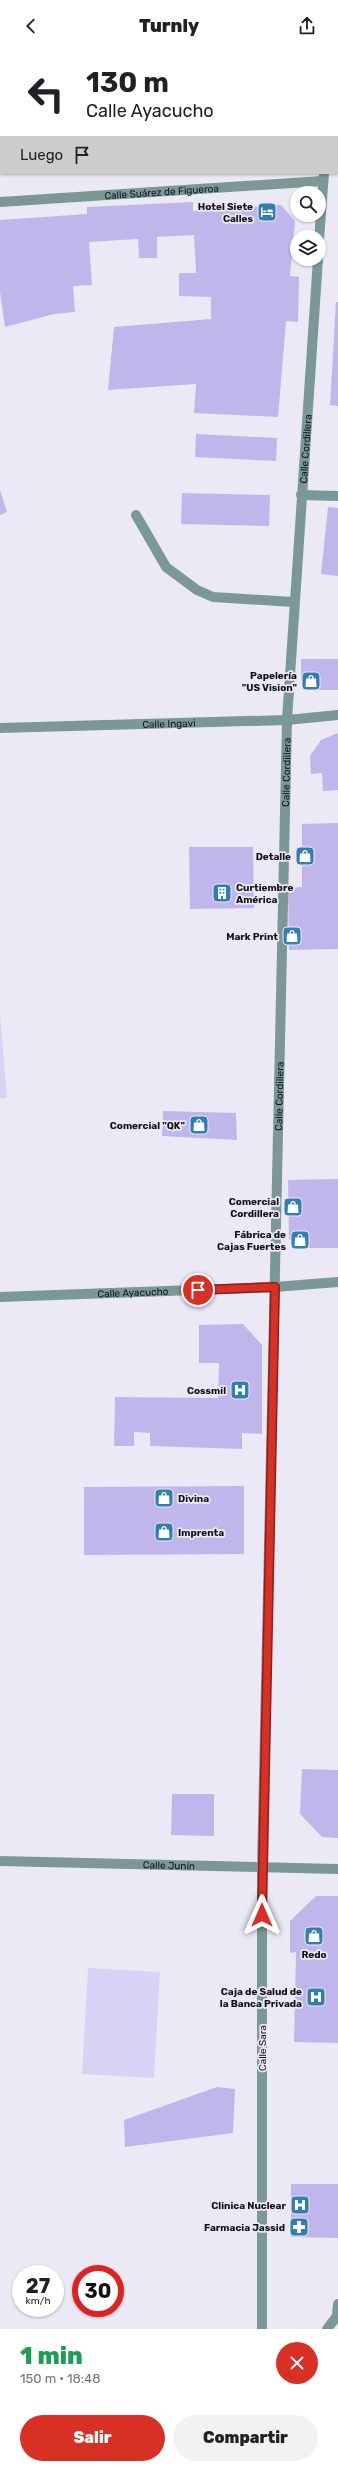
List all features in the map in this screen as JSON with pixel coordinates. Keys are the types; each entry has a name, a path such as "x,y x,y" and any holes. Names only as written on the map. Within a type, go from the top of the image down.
{"street":[{"name":"Calle Suárez de Figueroa","path":"0,202 324,177"},
{"path":"320,230 324,177"},
{"name":"Calle Cordillera","path":"275,1287 287,720 293,602 317,266"},
{"path":"301,495 338,496"},
{"path":"136,515 166,566 197,590 213,597 293,602"},
{"name":"Calle Ingavi","path":"0,728 287,720 338,715"},
{"name":"Calle Ayacucho","path":"0,1297 275,1287 338,1282"},
{"name":"Calle Sara","path":"262,2329 262,1868 275,1287"},
{"name":"Calle Junín","path":"0,1861 338,1869"},
{"path":"327,2329 338,2316 338,2304"}],"shaded area":[{"path":"0,1014 7,1098 0,1098"},
{"path":"88,1968 160,1972 154,2078 82,2074"}],"building":[{"path":"193,202 193,211 281,205 290,215 290,222 295,222 294,230 290,230 290,276 299,277 298,322 286,321 278,417 194,413 196,384 108,390 114,327 211,319 211,297 179,296 179,273 196,273 194,235 157,237 157,258 139,258 138,239 89,242 92,285 73,286 75,312 54,314 5,327 0,292 0,220 87,214 87,207"},
{"path":"336,302 338,302 338,406 330,405"},
{"path":"196,434 277,438 276,461 195,457"},
{"path":"0,490 7,512 0,515"},
{"path":"182,493 270,495 269,526 181,524"},
{"path":"328,507 338,508 338,576 321,574"},
{"path":"301,659 338,659 338,690 313,690 301,679"},
{"path":"338,733 338,790 323,791 322,773 311,774 310,756 321,740"},
{"path":"338,823 338,949 289,950 288,888 302,887 302,824"},
{"path":"189,847 253,847 254,908 190,909"},
{"name":"Comercial \"QK\"","path":"163,1111 236,1113 237,1140 162,1136"},
{"path":"338,1179 338,1248 302,1248 289,1239 288,1180"},
{"name":"Cossmil","path":"243,1324 262,1345 262,1434 242,1433 242,1449 150,1446 150,1433 134,1432 134,1446 114,1446 115,1397 218,1398 219,1363 199,1363 199,1325"},
{"name":"Imprenta","path":"244,1486 244,1554 84,1555 84,1487"},
{"path":"302,1769 338,1770 338,1838 322,1837 300,1814"},
{"path":"172,1794 214,1794 214,1836 171,1835"},
{"name":"Caja de Salud de la Banca Privada","path":"316,1896 338,1896 338,2043 294,2042 296,1952 290,1953 290,1921"},
{"path":"217,2087 235,2089 233,2133 125,2147 124,2120"},
{"path":"291,2184 338,2184 338,2238 291,2237"}],"place":[{"name":"Hotel Siete Calles","path":"267,212"},
{"name":"Papelería \"US Vision\"","path":"311,681"},
{"name":"Detalle","path":"305,856"},
{"name":"Curtiembre América","path":"222,893"},
{"name":"Mark Print","path":"292,936"},
{"name":"Comercial \"QK\"","path":"199,1125"},
{"name":"Comercial Cordillera","path":"293,1207"},
{"name":"Fábrica de Cajas Fuertes","path":"300,1240"},
{"name":"Cossmil","path":"240,1390"},
{"name":"Divina","path":"164,1498"},
{"name":"Imprenta","path":"164,1532"},
{"name":"Redo","path":"314,1936"},
{"name":"Caja de Salud de la Banca Privada","path":"316,1997"},
{"name":"Clinica Nuclear","path":"300,2205"},
{"name":"Farmacia Jassid","path":"299,2227"}],"route":[{"path":"198,1290 275,1287 262,1915"}]}
